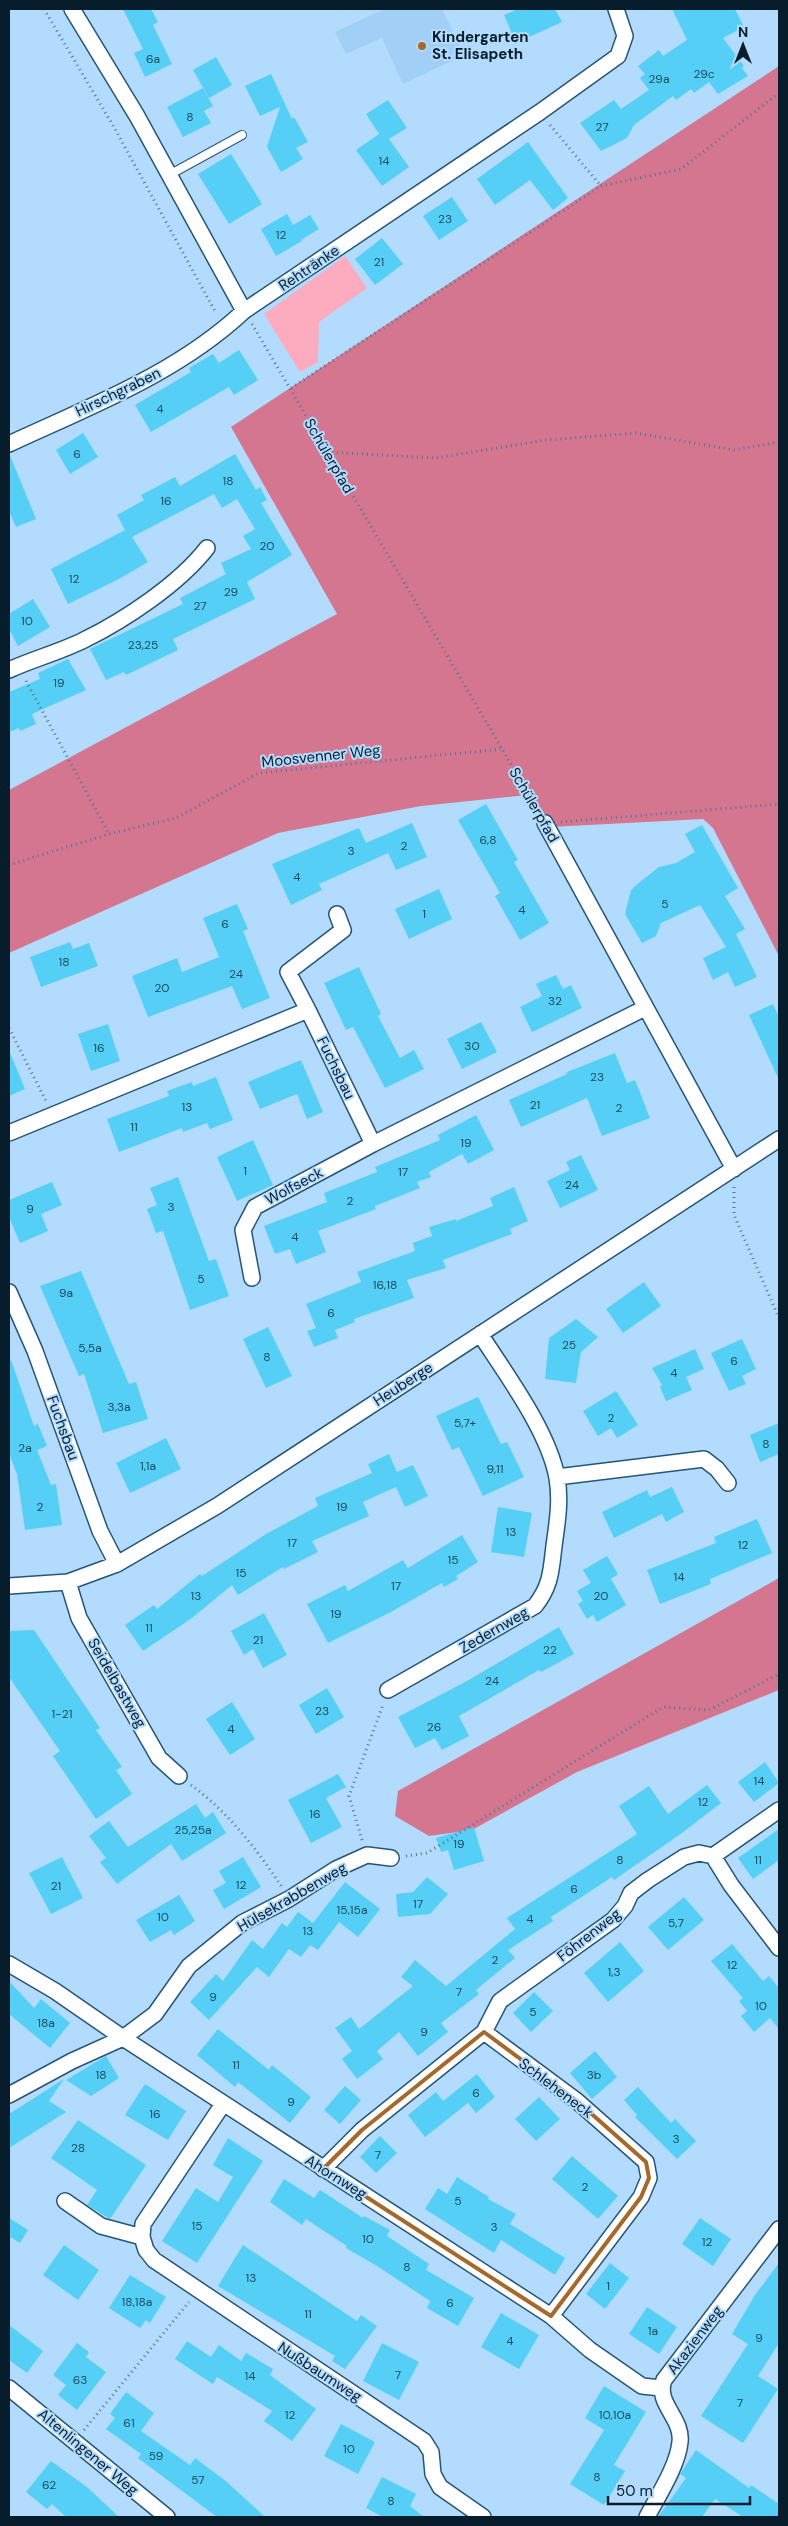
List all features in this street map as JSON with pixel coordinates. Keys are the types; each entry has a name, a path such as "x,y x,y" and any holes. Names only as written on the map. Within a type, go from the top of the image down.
{"street":[{"path":"72,9 169,175 244,311"},
{"name":"Rehtränke","path":"244,311 540,112 618,56 625,36 616,9"},
{"name":"Hirschgraben","path":"9,444 152,378 225,329 244,311"},
{"path":"13,668 84,640 147,602 198,558 206,548"},
{"name":"Schülerpfad","path":"545,823 734,1169"},
{"name":"Fuchsbau","path":"336,914 343,930 288,972 373,1144"},
{"path":"373,1144 645,1008"},
{"path":"9,1133 52,1113 308,1010"},
{"name":"Heuberge","path":"9,1586 68,1582 117,1564 217,1506 779,1140"},
{"name":"Wolfseck","path":"252,1278 244,1230 255,1207 373,1144"},
{"name":"Fuchsbau","path":"9,1292 35,1352 100,1531 117,1564"},
{"name":"Zedernweg","path":"388,1690 535,1606 546,1593 550,1579 559,1504 557,1478 550,1452 531,1416 480,1334"},
{"path":"557,1478 704,1459 728,1483"},
{"name":"Seidelbastweg","path":"68,1582 79,1618 159,1758 179,1776"},
{"path":"779,1810 713,1856 731,1885 779,1948"},
{"name":"Föhrenweg","path":"484,2032 500,2001 613,1920 625,1906 631,1892 684,1857 699,1853 713,1856"},
{"path":"367,1855 391,1858"},
{"name":"Hülsekrabbenweg","path":"9,2095 72,2061 122,2038 155,2014 189,1966 242,1923 289,1899 336,1869 367,1855"},
{"name":"Ahornweg","path":"9,1964 55,1991 122,2038 323,2169 418,2228 551,2316 590,2350 642,2386 661,2388"},
{"path":"323,2169 362,2130 484,2032"},
{"name":"Schleheneck","path":"484,2032 577,2101 646,2162 649,2178 641,2197 551,2316"},
{"path":"65,2201 101,2226 142,2237 143,2224 223,2104"},
{"name":"Akazienweg","path":"647,2517 677,2457 680,2441 679,2425 664,2400 661,2388 664,2380 779,2229"},
{"name":"Nußbaumweg","path":"142,2237 146,2250 154,2260 424,2441 431,2452 433,2474 440,2487 483,2517"},
{"name":"Altenlingener Weg","path":"9,2388 167,2517"}],"lane":[{"path":"169,175 242,135"}],"path":[{"path":"44,9 115,129 225,329"},
{"path":"291,388 601,186 681,169 779,93"},
{"path":"540,112 601,186"},
{"name":"Schülerpfad","path":"244,311 545,823"},
{"path":"326,452 435,458 546,440 636,434 734,450 779,442"},
{"path":"13,668 109,834"},
{"name":"Moosvenner Weg","path":"9,865 109,834 176,818 259,773 502,749"},
{"path":"545,823 779,804"},
{"path":"9,1028 52,1113"},
{"path":"734,1169 734,1215 779,1318"},
{"path":"391,1858 426,1853 663,1707 709,1710 779,1674"},
{"path":"367,1855 349,1796 388,1690"},
{"path":"179,1776 205,1795 262,1856 289,1899"},
{"path":"74,2442 198,2291"}],"highlighted area":[{"path":"484,2032 577,2101 646,2162 649,2178 641,2197 551,2316 323,2169 362,2130"}],"shaded area":[{"name":"Kindergarten St. Elisapeth","path":"385,9 442,9 464,55 403,84 382,38 346,54 335,32"},
{"path":"779,66 779,956 713,828 703,819 550,827 527,795 421,806 278,833 9,953 9,790 337,614 231,427"},
{"path":"345,256 367,288 319,322 318,362 300,372 264,314"},
{"path":"779,1578 779,1690 577,1772 472,1830 429,1836 395,1816 398,1791"}],"building":[{"path":"123,9 151,9 158,22 153,25 172,64 145,77 134,53 143,49"},
{"path":"518,9 555,9 562,22 516,43 504,15"},
{"path":"672,9 735,9 744,27 723,38 744,66 742,68 748,76 718,94 709,82 694,93 691,89 676,100 673,96 634,125 627,138 601,151 580,123 614,100 621,109 649,90 640,78 645,74 638,66 659,50 663,56 687,40"},
{"path":"216,57 232,85 209,98 193,70"},
{"path":"271,74 292,119 294,117 308,142 296,148 303,159 281,172 267,147 280,107 260,116 245,86"},
{"path":"203,88 213,106 204,111 211,123 183,137 167,107"},
{"path":"388,100 407,128 389,139 409,167 382,186 356,150 379,134 366,114"},
{"path":"528,142 568,198 553,210 530,180 495,205 477,179"},
{"path":"231,154 262,204 229,224 198,174"},
{"path":"452,197 468,221 439,240 423,216"},
{"path":"287,214 293,225 310,215 319,229 276,256 261,229"},
{"path":"382,238 403,264 375,285 355,259"},
{"path":"239,350 258,380 234,395 229,387 151,432 135,405 191,372 189,368 213,354 219,363"},
{"path":"83,433 98,457 70,474 56,450"},
{"path":"9,453 36,519 16,527 9,511"},
{"path":"235,454 256,490 260,487 267,500 261,503 292,555 247,582 255,599 173,639 178,650 126,675 124,672 106,680 90,649 183,604 180,598 226,574 221,563 251,549 243,536 255,529 237,499 222,508 214,494 132,537 148,562 119,579 68,604 51,569 125,530 117,515 144,500 141,495 175,477 180,486"},
{"path":"33,599 50,627 18,646 9,629 9,614"},
{"path":"68,659 86,690 32,714 36,724 20,731 19,728 9,732 9,692 40,679 38,673"},
{"path":"486,804 518,860 514,862 549,923 520,940 495,896 500,893 458,820"},
{"path":"412,823 427,857 396,870 388,853 319,884 322,890 291,905 272,864 359,828 366,843"},
{"path":"702,825 738,888 725,896 745,929 736,934 757,977 735,987 728,972 713,980 703,958 726,947 700,905 661,923 656,936 642,943 625,914 631,890 641,881 659,867 676,863 695,852 685,834"},
{"path":"439,889 452,919 409,939 395,909"},
{"path":"237,904 248,929 243,931 270,998 242,1009 232,986 148,1017 132,976 177,958 182,972 219,957 203,918"},
{"path":"70,942 73,949 89,943 98,966 41,987 30,957"},
{"path":"359,967 381,1014 378,1016 400,1058 414,1050 424,1069 385,1088 353,1027 346,1030 324,983"},
{"path":"556,975 563,989 571,985 582,1008 532,1032 520,1007 542,996 536,984"},
{"path":"773,1004 779,1017 779,1080 749,1015"},
{"path":"481,1022 497,1052 462,1069 447,1039"},
{"path":"108,1024 120,1061 91,1071 78,1034"},
{"path":"9,1050 25,1089 9,1096"},
{"path":"615,1053 627,1083 635,1080 650,1118 602,1136 587,1098 521,1127 509,1100 567,1074 567,1072"},
{"path":"301,1060 323,1112 307,1119 297,1094 260,1109 248,1082"},
{"path":"216,1077 233,1120 210,1129 207,1123 183,1132 182,1128 119,1152 107,1119 169,1096 167,1091 192,1082 193,1086"},
{"path":"476,1115 494,1150 468,1164 462,1154 429,1172 431,1177 417,1182 420,1188 375,1206 376,1209 318,1231 326,1252 296,1264 290,1249 275,1254 264,1226 327,1202 324,1193 377,1172 375,1167 440,1140 438,1135"},
{"path":"253,1140 273,1185 237,1201 217,1157"},
{"path":"581,1155 598,1190 560,1208 547,1181 570,1170 566,1162"},
{"path":"178,1177 209,1261 216,1259 229,1296 190,1310 163,1231 156,1233 147,1209 157,1205 150,1188"},
{"path":"52,1182 62,1205 41,1214 48,1231 20,1243 9,1217 9,1200"},
{"path":"514,1187 528,1221 510,1229 512,1234 443,1260 446,1268 407,1280 414,1298 354,1319 355,1322 335,1330 338,1338 314,1347 307,1331 316,1328 306,1304 361,1282 357,1272 415,1251 413,1243 432,1236 429,1227 456,1219 456,1221 493,1206 490,1198"},
{"path":"81,1271 129,1384 136,1382 148,1419 103,1433 84,1374 79,1376 40,1286"},
{"path":"644,1282 661,1306 623,1333 606,1309"},
{"path":"576,1319 598,1337 581,1352 576,1383 545,1379 549,1338"},
{"path":"268,1327 292,1376 266,1388 243,1339"},
{"path":"742,1339 756,1369 742,1376 746,1384 729,1391 711,1353"},
{"path":"695,1349 704,1369 686,1377 692,1390 666,1401 660,1387 662,1385 652,1368"},
{"path":"11,1360 34,1426 38,1424 47,1446 37,1450 51,1485 56,1484 62,1525 25,1530 17,1474 9,1454 9,1361"},
{"path":"616,1391 638,1425 617,1438 611,1428 598,1436 583,1411"},
{"path":"478,1397 501,1444 507,1442 524,1477 483,1496 459,1447 452,1450 436,1416"},
{"path":"779,1423 779,1454 760,1462 750,1435"},
{"path":"166,1438 181,1469 130,1493 116,1463"},
{"path":"389,1454 397,1472 413,1465 428,1496 405,1507 396,1487 363,1502 369,1516 312,1541 318,1552 284,1569 283,1567 238,1595 232,1585 192,1618 143,1651 125,1625 154,1605 157,1609 200,1574 202,1576 266,1534 318,1506 315,1498 372,1473 368,1464"},
{"path":"672,1487 684,1512 666,1522 662,1514 614,1538 602,1512 647,1490 650,1497"},
{"path":"498,1507 532,1513 524,1557 491,1552"},
{"path":"757,1519 772,1553 710,1579 711,1584 660,1604 647,1570 716,1543 714,1537"},
{"path":"462,1535 478,1562 456,1576 458,1579 444,1587 442,1583 389,1613 328,1643 307,1604 345,1585 348,1591 403,1560 408,1568"},
{"path":"607,1556 618,1574 611,1579 626,1605 597,1622 593,1615 587,1619 578,1604 583,1601 577,1591 591,1583 583,1570"},
{"path":"264,1613 287,1655 263,1668 253,1649 244,1655 231,1631"},
{"path":"559,1627 574,1654 541,1672 539,1670 459,1716 469,1736 442,1750 435,1738 415,1748 398,1717 467,1681"},
{"path":"34,1630 100,1728 96,1730 122,1767 116,1770 132,1794 96,1819 53,1756 60,1751 9,1677 9,1631"},
{"path":"327,1688 344,1717 316,1734 299,1705"},
{"path":"232,1702 255,1739 230,1755 206,1719"},
{"path":"765,1762 779,1783 754,1802 738,1782"},
{"path":"338,1774 346,1787 326,1798 342,1827 311,1843 288,1800"},
{"path":"707,1785 721,1803 682,1833 614,1880 612,1877 551,1917 553,1921 508,1950 515,1958 476,1990 479,1994 441,2023 448,2032 418,2056 399,2032 377,2051 383,2059 357,2079 342,2059 352,2051 335,2028 351,2017 359,2029 413,1986 401,1977 415,1960 446,1986 515,1929 507,1918 637,1834 619,1806 649,1786 668,1814"},
{"path":"196,1804 205,1818 213,1812 226,1833 182,1861 171,1844 117,1884 100,1862 106,1858 89,1836 109,1821 128,1847"},
{"path":"474,1827 484,1861 454,1870 448,1850 441,1852 436,1838"},
{"path":"779,1829 779,1860 753,1879 738,1858"},
{"path":"62,1857 83,1898 51,1914 29,1873"},
{"path":"243,1857 261,1887 224,1909 213,1890 226,1883 219,1871"},
{"path":"427,1877 448,1894 430,1914 398,1917 396,1894 413,1892"},
{"path":"345,1882 380,1909 358,1937 339,1922 318,1950 310,1945 301,1957 289,1949 269,1977 257,1967 209,2020 190,2002 216,1974 223,1981 252,1940 263,1949 282,1923 287,1927 298,1912 313,1923"},
{"path":"179,1895 195,1921 174,1935 171,1930 150,1942 136,1920"},
{"path":"684,1897 704,1920 668,1950 648,1927"},
{"path":"620,1942 644,1971 608,2002 584,1973"},
{"path":"732,1944 763,1981 769,1976 779,1988 779,2029 770,2018 754,2032 741,2016 747,2011 739,2001 743,1998 711,1961"},
{"path":"9,1981 34,2008 41,1999 70,2023 50,2048 9,2014"},
{"path":"534,1992 553,2011 531,2032 513,2013"},
{"path":"218,2029 269,2070 272,2065 311,2097 290,2123 238,2082 235,2087 197,2055"},
{"path":"595,2051 617,2077 592,2099 570,2073"},
{"path":"106,2056 119,2078 91,2096 66,2080"},
{"path":"477,2074 495,2097 476,2113 468,2103 425,2137 408,2115 436,2092 443,2101"},
{"path":"64,2079 49,2101 66,2112 9,2148 9,2114"},
{"path":"145,2084 186,2111 168,2140 125,2115"},
{"path":"345,2086 361,2100 340,2124 324,2110"},
{"path":"638,2087 671,2123 675,2119 696,2141 677,2159 635,2117 637,2115 624,2100"},
{"path":"539,2097 560,2119 536,2141 515,2119"},
{"path":"78,2120 146,2165 110,2219 87,2205 97,2190 51,2158"},
{"path":"380,2136 397,2153 376,2173 360,2157"},
{"path":"228,2138 263,2161 197,2263 162,2241 196,2188 218,2202 233,2177 213,2165"},
{"path":"572,2156 618,2196 598,2219 552,2179"},
{"path":"457,2177 489,2197 488,2199 516,2214 510,2224 565,2258 555,2275 501,2240 494,2253 425,2209 438,2188 447,2194"},
{"path":"284,2179 314,2198 320,2190 363,2218 364,2216 390,2230 387,2236 429,2264 426,2270 474,2298 458,2326 427,2308 430,2301 346,2248 347,2246 306,2219 302,2225 270,2202"},
{"path":"9,2218 28,2230 20,2243 9,2236"},
{"path":"700,2218 731,2239 713,2266 682,2244"},
{"path":"64,2245 99,2270 78,2300 43,2275"},
{"path":"243,2245 357,2321 361,2315 377,2326 345,2369 332,2361 335,2356 218,2286"},
{"path":"610,2263 629,2278 605,2309 586,2294"},
{"path":"779,2263 779,2343 758,2376 778,2389 743,2443 701,2416 748,2344 732,2334 755,2295"},
{"path":"130,2275 166,2297 150,2323 146,2320 140,2328 109,2308"},
{"path":"647,2307 677,2327 659,2354 629,2334"},
{"path":"501,2313 539,2335 519,2369 481,2347"},
{"path":"9,2325 43,2351 27,2373 9,2360"},
{"path":"187,2341 211,2357 219,2345 241,2361 246,2353 273,2369 270,2375 316,2409 292,2441 264,2421 272,2411 217,2377 213,2384 175,2359"},
{"path":"77,2343 89,2352 86,2357 106,2372 77,2410 58,2395 66,2385 53,2375"},
{"path":"382,2343 419,2362 399,2400 363,2381"},
{"path":"604,2386 646,2412 614,2465 625,2471 604,2505 570,2484 604,2430 585,2418"},
{"path":"126,2392 154,2413 141,2431 190,2465 195,2458 227,2482 265,2517 217,2517 138,2458 141,2454 106,2429 115,2418 110,2414"},
{"path":"341,2424 375,2442 358,2474 324,2456"},
{"path":"696,2450 749,2488 751,2485 779,2504 779,2517 743,2517 715,2499 702,2517 658,2517 686,2478 680,2474"},
{"path":"51,2461 87,2487 119,2517 66,2517 52,2504 47,2509 26,2492"},
{"path":"382,2477 416,2494 410,2506 424,2517 383,2517 366,2508"}],"place":[{"name":"Kindergarten St. Elisapeth","path":"422,46"}]}
